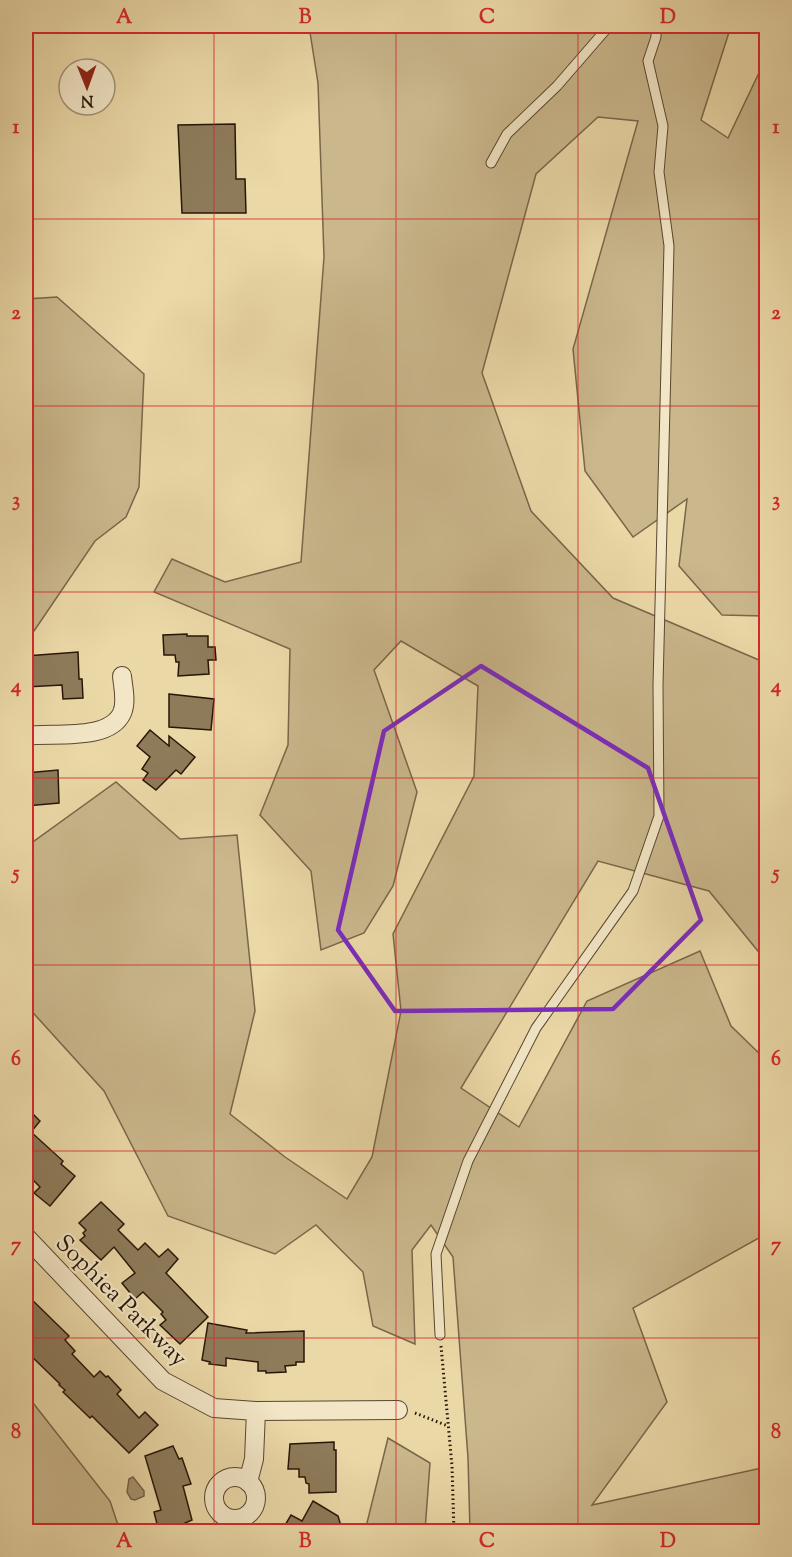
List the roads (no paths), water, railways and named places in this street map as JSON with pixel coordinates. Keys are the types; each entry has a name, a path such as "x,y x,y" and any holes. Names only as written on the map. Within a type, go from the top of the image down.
{"street":[{"path":"26,736 75,734 101,730 115,723 122,713 125,701 122,676"},
{"name":"Sophiea Parkway","path":"26,1237 163,1381 214,1408 256,1411 398,1410"},
{"path":"248,1482 254,1459 256,1411"}],"lane":[{"path":"491,163 507,134 557,86 609,26"},
{"path":"440,1335 436,1254 468,1161 536,1028 633,891 659,816 657,685 665,467 669,246 658,172 663,126 648,62 656,37 656,26"}]}
